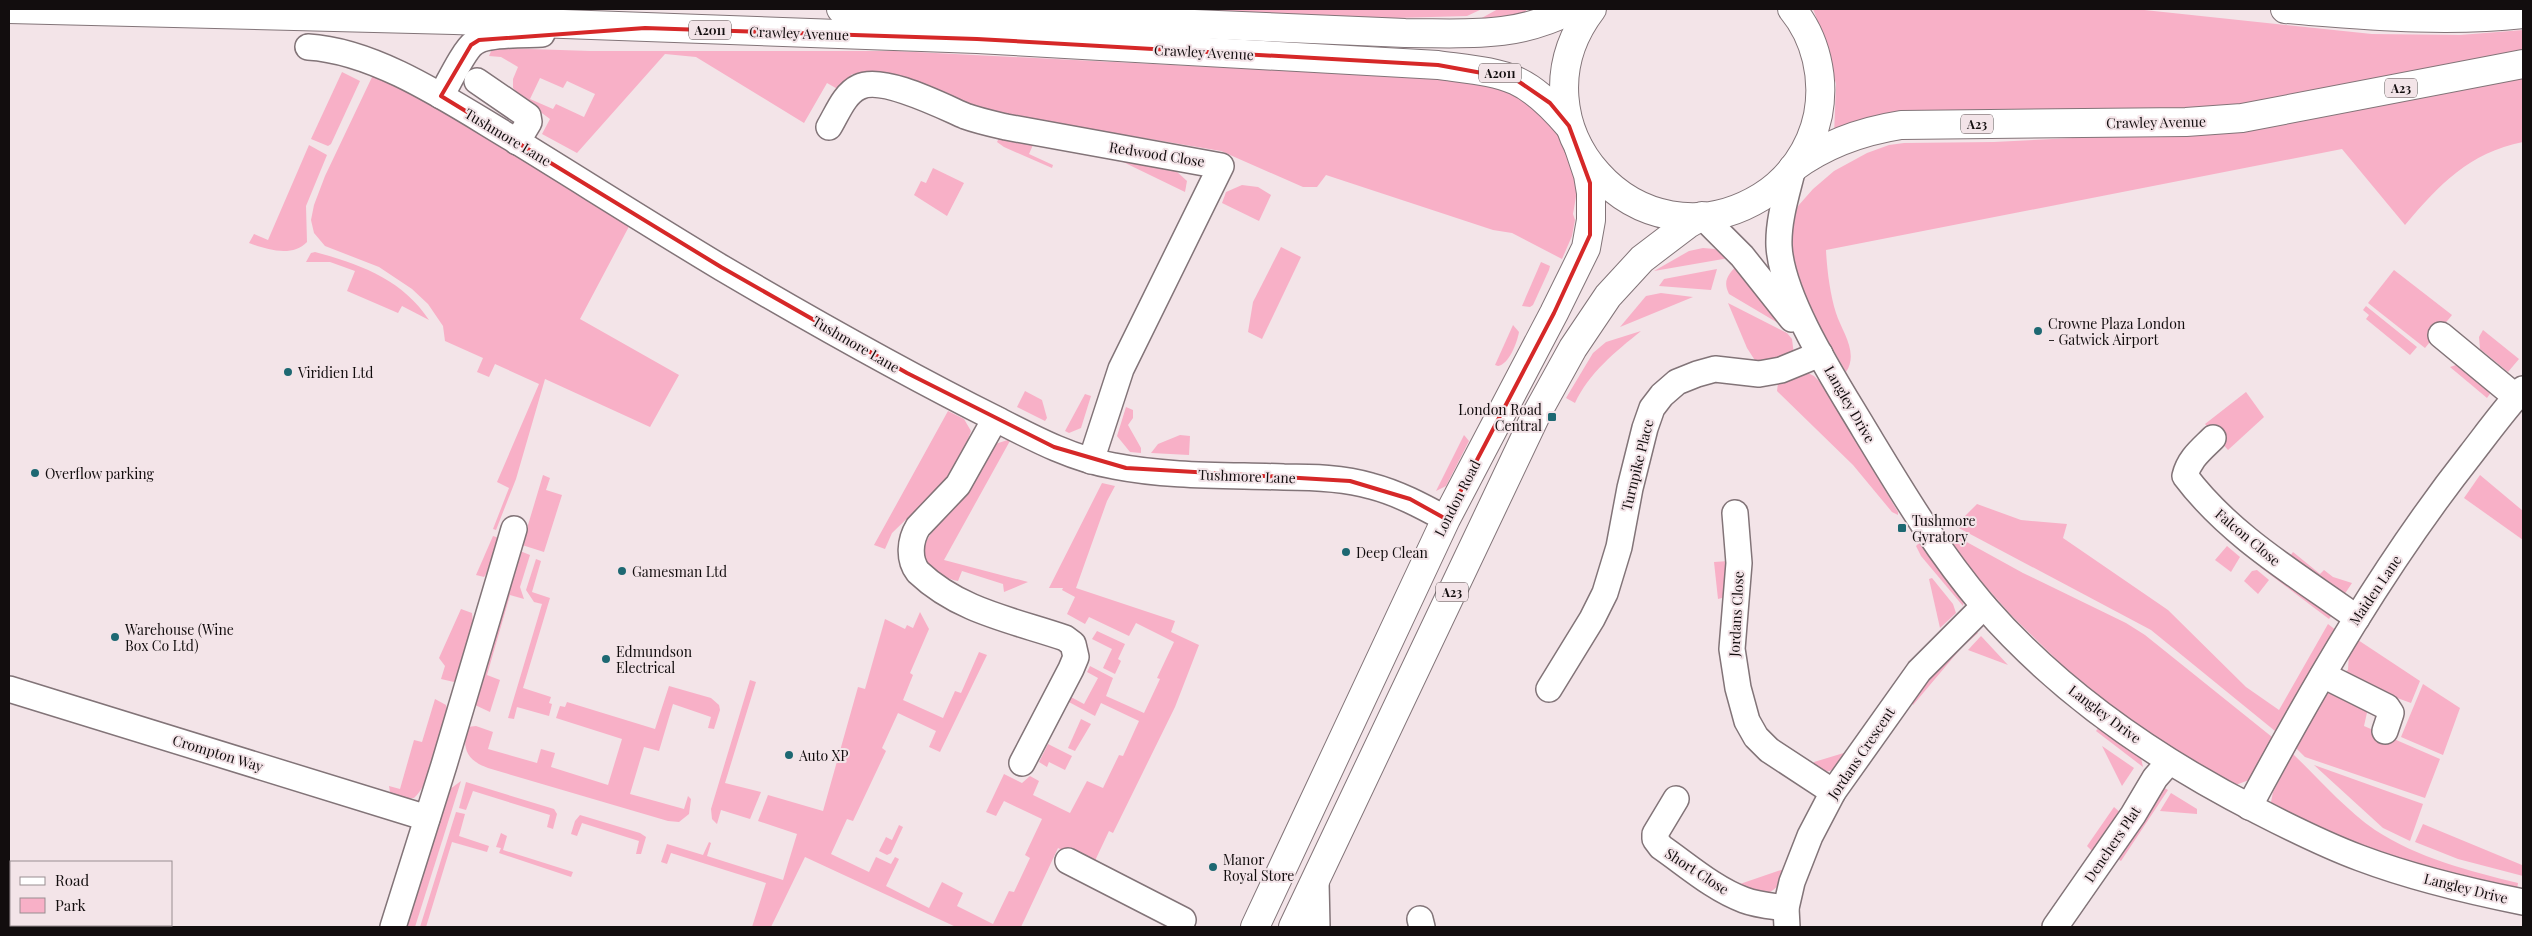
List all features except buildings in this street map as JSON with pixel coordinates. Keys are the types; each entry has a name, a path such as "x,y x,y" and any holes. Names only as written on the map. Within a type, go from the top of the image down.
{"main road":[{"name":"Crawley Avenue","path":"841,9 1405,33 1490,34 1534,26 1573,9"},
{"path":"1574,137 1564,93 1568,58 1578,31 1592,9"},
{"path":"1702,216 1718,214 1751,203 1778,185 1793,168 1813,133 1819,110 1821,86 1814,48 1808,34 1792,9"},
{"path":"2285,9 2432,19 2523,14"},
{"name":"Crawley Avenue","path":"9,10 454,20 977,39 1438,65 1502,74 1533,88 1550,102 1603,181 1628,200 1656,212 1685,217 1702,216"},
{"name":"Crawley Avenue","path":"1793,168 1807,158 1834,144 1872,131 1901,125 2186,122 2242,118 2523,64"},
{"name":"London Road","path":"1255,927 1446,519 1586,248 1590,235 1592,204 1588,175 1574,137"},
{"name":"A23","path":"1293,927 1536,415 1573,348 1608,296 1631,269 1683,228 1702,216"}],"street":[{"path":"441,96 470,48 479,40 502,36 645,28"},
{"name":"Tushmore Lane","path":"308,48 326,49 351,56 407,78 441,96 721,267 907,373 1043,442 1090,461 1126,468 1187,474 1303,477 1350,481 1371,485 1410,499 1446,519"},
{"path":"476,81 528,116 529,122 517,142"},
{"name":"Redwood Close","path":"829,127 851,92 860,86 870,84 898,89 966,116 1006,128 1221,166 1121,369 1090,461"},
{"name":"Langley Drive","path":"1793,168 1780,230 1780,250 1790,293 1820,354 1932,540 1984,606 2067,686 2102,714 2169,762 2204,784 2359,858 2475,892 2523,902"},
{"name":"Langley Drive","path":"1702,216 1760,278 1820,354"},
{"path":"2440,335 2520,393"},
{"name":"Turnpike Place","path":"1549,689 1605,593 1619,547 1630,488 1645,428 1652,408 1662,395 1677,382 1716,369 1758,374 1781,370 1820,354"},
{"name":"Maiden Lane","path":"2249,807 2323,674 2357,618 2444,488 2520,393"},
{"path":"995,419 958,485 918,527 914,534 912,552 913,563 918,572 963,604 990,616 1065,638 1073,644 1076,657 1022,763"},
{"name":"Falcon Close","path":"2213,438 2193,457 2187,466 2185,476 2206,501 2260,549 2357,618"},
{"name":"Jordans Close","path":"1735,512 1739,563 1732,648 1738,688 1747,721 1756,737 1769,750 1833,792"},
{"path":"393,927 514,529"},
{"name":"Jordans Crescent","path":"1786,918 1792,882 1810,836 1833,792 1920,671 1984,606"},
{"path":"2323,674 2387,707 2391,713 2385,731"},
{"name":"Crompton Way","path":"9,689 427,818"},
{"name":"Denchers Plat","path":"2055,927 2128,822 2155,778 2169,762"},
{"name":"Short Close","path":"1676,799 1655,834 1657,843 1661,848 1743,900 1786,918"},
{"path":"1068,862 1184,925"},
{"path":"1316,882 1315,909 1317,927"}],"highlighted area":[{"path":"645,28 977,39 1438,65 1515,79 1550,103 1569,126 1590,183 1590,235 1554,313 1446,519 1410,499 1350,481 1126,468 1054,447 907,373 721,267 441,96 471,45 479,40"}],"green space":[{"path":"1152,9 1482,9 1467,16 1360,19"},
{"path":"1498,9 1526,9 1526,13 1514,17 1478,20"},
{"path":"1813,9 2135,9 2372,34 2460,35 2523,30 2523,52 2246,106 2126,112 1910,111 1893,113 1834,136 1836,84 1823,35"},
{"path":"492,49 590,51 896,51 1472,80 1518,94 1552,126 1573,165 1578,185 1573,214 1575,220 1572,236 1562,259 1512,233 1493,230 1326,175 1317,187 1303,187 1221,151 1132,136 1046,128 902,85 852,74 841,91 827,83 804,123 696,57 665,54 577,153 542,134 550,119 524,100 513,88 513,79 518,67 501,57 489,56","holes":["540,78 563,88 567,81 595,94 584,117 556,104 553,109 530,99"]},
{"path":"342,72 360,81 331,144 328,146 311,139"},
{"path":"373,75 392,83 634,217 580,319 679,375 650,427 545,379 516,479 496,530 493,529 509,488 497,482 539,384 495,364 489,377 477,372 483,358 445,341 443,326 428,304 412,289 379,267 325,246 314,233 311,220 314,205 325,176"},
{"path":"2523,75 2523,142 2504,147 2471,162 2443,184 2405,225 2342,149 1826,250 1829,282 1834,306 1850,350 1850,365 1846,372 1798,289 1789,264 1792,220 1798,206 1813,189 1834,171 1867,153 1889,145 2155,134"},
{"path":"999,138 1033,145 1029,154 1053,165 1052,168 1004,147 997,142"},
{"path":"309,145 327,155 306,206 307,242 301,247 287,251 271,250 249,243 254,234 268,240"},
{"path":"1119,160 1176,171 1187,181 1185,192"},
{"path":"933,168 964,183 947,216 914,195 921,181 926,183"},
{"path":"1242,185 1258,187 1271,195 1259,221 1222,203 1226,192"},
{"path":"1281,247 1301,257 1262,339 1248,332 1253,302"},
{"path":"1703,248 1715,249 1729,258 1654,271 1689,251"},
{"path":"315,252 364,268 393,284 407,294 429,320 402,306 398,313 347,291 355,271 330,262 306,262 311,253"},
{"path":"1541,262 1550,266 1549,270 1533,305 1530,307 1522,306"},
{"path":"1739,263 1781,321 1778,323 1729,294 1726,281"},
{"path":"1717,269 1711,290 1659,286 1664,279"},
{"path":"2394,270 2452,315 2425,348 2368,303"},
{"path":"1661,293 1693,297 1620,327 1646,296"},
{"path":"1728,303 1787,333 1792,339 1794,355 1756,362 1747,348"},
{"path":"2366,306 2417,347 2410,355 2366,319 2369,315 2363,310"},
{"path":"1513,325 1519,332 1514,347 1506,361 1498,366 1495,365"},
{"path":"2483,330 2519,359 2508,372 2480,349 2479,337"},
{"path":"1641,331 1612,355 1595,373 1575,403 1566,398 1593,353 1606,342"},
{"path":"2459,364 2494,388 2487,398 2450,367"},
{"path":"1804,371 1814,376 1822,384 1898,512 1898,515 1892,512 1853,465 1777,391 1778,383 1781,380"},
{"path":"1025,391 1042,400 1047,418 1045,421 1017,407"},
{"path":"2246,392 2264,417 2228,450 2205,424"},
{"path":"1085,394 1091,396 1081,428 1069,433 1065,431"},
{"path":"1126,407 1133,410 1133,418 1128,425 1141,448 1141,453 1130,452 1117,436"},
{"path":"948,411 964,419 971,431 963,454 951,476 892,533 885,549 874,545"},
{"path":"1180,435 1190,436 1189,455 1151,453 1158,444"},
{"path":"1464,435 1469,441 1446,486 1436,491"},
{"path":"1011,439 944,560 1028,582 1004,592 1003,584 962,571 958,581 937,573 925,559 924,550 926,541 932,532 960,501 995,444"},
{"path":"543,475 550,478 546,490 562,495 544,552 522,545"},
{"path":"2480,475 2523,511 2523,540 2464,498"},
{"path":"1102,483 1115,486 1107,501 1076,588 1175,621 1171,632 1199,645 1175,707 1113,833 1109,831 1093,865 1058,848 1021,927 956,927 805,857 771,927 752,927 766,883 671,853 667,864 661,862 667,844 703,855 709,842 711,843 707,856 783,880 797,834 758,821 768,795 823,811 858,687 865,689 885,619 905,629 907,625 913,628 920,612 929,629 910,673 913,675 903,700 943,718 955,691 961,693 979,652 987,655 940,752 929,747 936,731 898,713 882,748 886,751 853,821 847,819 831,854 869,872 876,857 891,864 895,857 899,859 886,886 929,908 942,882 963,893 957,906 993,924 1009,891 1014,892 1030,858 1025,855 1042,819 1004,801 996,816 986,812 1004,774 1022,783 1030,776 1039,781 1033,795 1070,813 1087,781 1103,788 1119,755 1123,756 1139,721 1101,703 1095,716 1067,701 1069,696 1084,704 1098,678 1087,672 1090,666 1113,678 1106,696 1144,713 1160,679 1157,678 1174,642 1136,623 1129,636 1089,617 1085,624 1067,614 1075,597 1062,590 1063,588 1049,588"},
{"path":"1977,504 2021,520 2067,524 2063,538 2168,610 2246,687 2279,710 2328,624 2337,631 2330,649 2322,650 2275,731 2151,630 1955,526"},
{"path":"1954,535 2023,573 2126,623 2145,635 2272,737 2249,780 2233,786 2138,729 2062,665 2012,616 1948,541"},
{"path":"493,536 499,538 486,574 484,577 476,575"},
{"path":"1921,541 1964,601 1963,606 1921,556 1916,546"},
{"path":"2227,546 2240,557 2231,572 2215,560"},
{"path":"520,551 530,555 520,587 524,599 510,595 487,675 500,680 490,712 475,705"},
{"path":"2293,552 2320,574 2324,570 2333,577 2352,583 2342,598 2287,560"},
{"path":"536,559 541,561 532,592 550,598 523,688 551,697 549,703 552,704 549,716 517,707 514,719 508,718 542,604 534,602 526,590"},
{"path":"1729,561 1726,597 1718,599 1714,562"},
{"path":"2264,565 2334,612 2329,619 2260,567"},
{"path":"2257,570 2269,580 2258,594 2244,581 2252,571"},
{"path":"1932,578 1953,604 1956,613 1940,628 1929,579"},
{"path":"461,609 472,613 473,621 469,649 463,667 454,682 441,679 445,666 439,658"},
{"path":"1973,628 1978,633 1962,647 1913,705 1908,699"},
{"path":"1097,631 1125,644 1118,659 1121,661 1115,674 1103,668 1112,649 1092,639"},
{"path":"1981,636 2008,665 1968,650"},
{"path":"2358,640 2420,681 2411,703 2378,691 2347,676 2344,672 2348,670 2349,653"},
{"path":"750,680 756,682 725,783 761,792 750,819 721,810 717,824 712,819 711,809"},
{"path":"2423,684 2460,708 2443,755 2401,737"},
{"path":"669,686 711,698 719,705 720,710 714,729 708,728 711,717 673,704 659,751 644,747 630,794 684,809 688,796 691,799 689,814 679,822 668,821 488,768 475,761 467,752 465,741 467,727 476,726 493,732 488,749 537,763 541,749 555,753 551,767 608,785 622,739 556,718 560,706 565,707 567,702 655,729"},
{"path":"2337,691 2368,708 2364,726 2440,759 2425,798 2305,757 2296,748 2323,695"},
{"path":"435,699 446,705 447,710 431,769 426,781 414,798 395,799 390,792 389,786 400,789 414,740 422,742"},
{"path":"1081,719 1091,724 1075,751 1068,748"},
{"path":"2099,727 2136,753 2141,758 2143,767 2096,731"},
{"path":"1048,744 1072,756 1065,770 1049,762 1047,767 1039,762"},
{"path":"2102,746 2134,768 2122,786"},
{"path":"1847,752 1840,763 1829,771 1824,772 1812,768 1814,762"},
{"path":"2293,754 2364,822 2391,840 2426,856 2518,883 2517,889 2474,882 2365,849 2276,811 2271,802 2273,792"},
{"path":"2314,765 2423,804 2410,841 2383,828"},
{"path":"461,781 415,927 403,927 446,792"},
{"path":"466,782 554,809 557,814 553,829 547,827 550,815 473,791 466,810 459,808"},
{"path":"2161,786 2168,790 2121,861 2114,856"},
{"path":"2171,793 2197,809 2197,814 2160,811"},
{"path":"2114,807 2122,814 2094,853 2087,846"},
{"path":"456,812 465,814 459,836 489,846 487,852 452,842 426,927 420,927"},
{"path":"580,815 640,833 646,837 641,854 636,854 639,841 582,823 577,836 571,834 575,821"},
{"path":"2423,824 2522,865 2523,859 2523,876 2458,859 2415,842"},
{"path":"899,825 903,827 891,853 887,855 879,851 886,837 892,840"},
{"path":"501,833 507,836 503,850 573,872 571,877 499,853 501,848 496,847"},
{"path":"1784,869 1778,886 1762,895 1737,885"}],"place":[{"name":"Crowne Plaza London - Gatwick Airport","path":"2038,331"},
{"name":"Viridien Ltd","path":"288,372"},
{"name":"London Road Central","path":"1552,417"},
{"name":"Overflow parking","path":"35,473"},
{"name":"Tushmore Gyratory","path":"1902,528"},
{"name":"Deep Clean","path":"1346,552"},
{"name":"Gamesman Ltd","path":"622,571"},
{"name":"Warehouse (Wine Box Co Ltd)","path":"115,637"},
{"name":"Edmundson Electrical","path":"606,659"},
{"name":"Auto XP","path":"789,755"},
{"name":"Manor Royal Store","path":"1213,867"}]}
